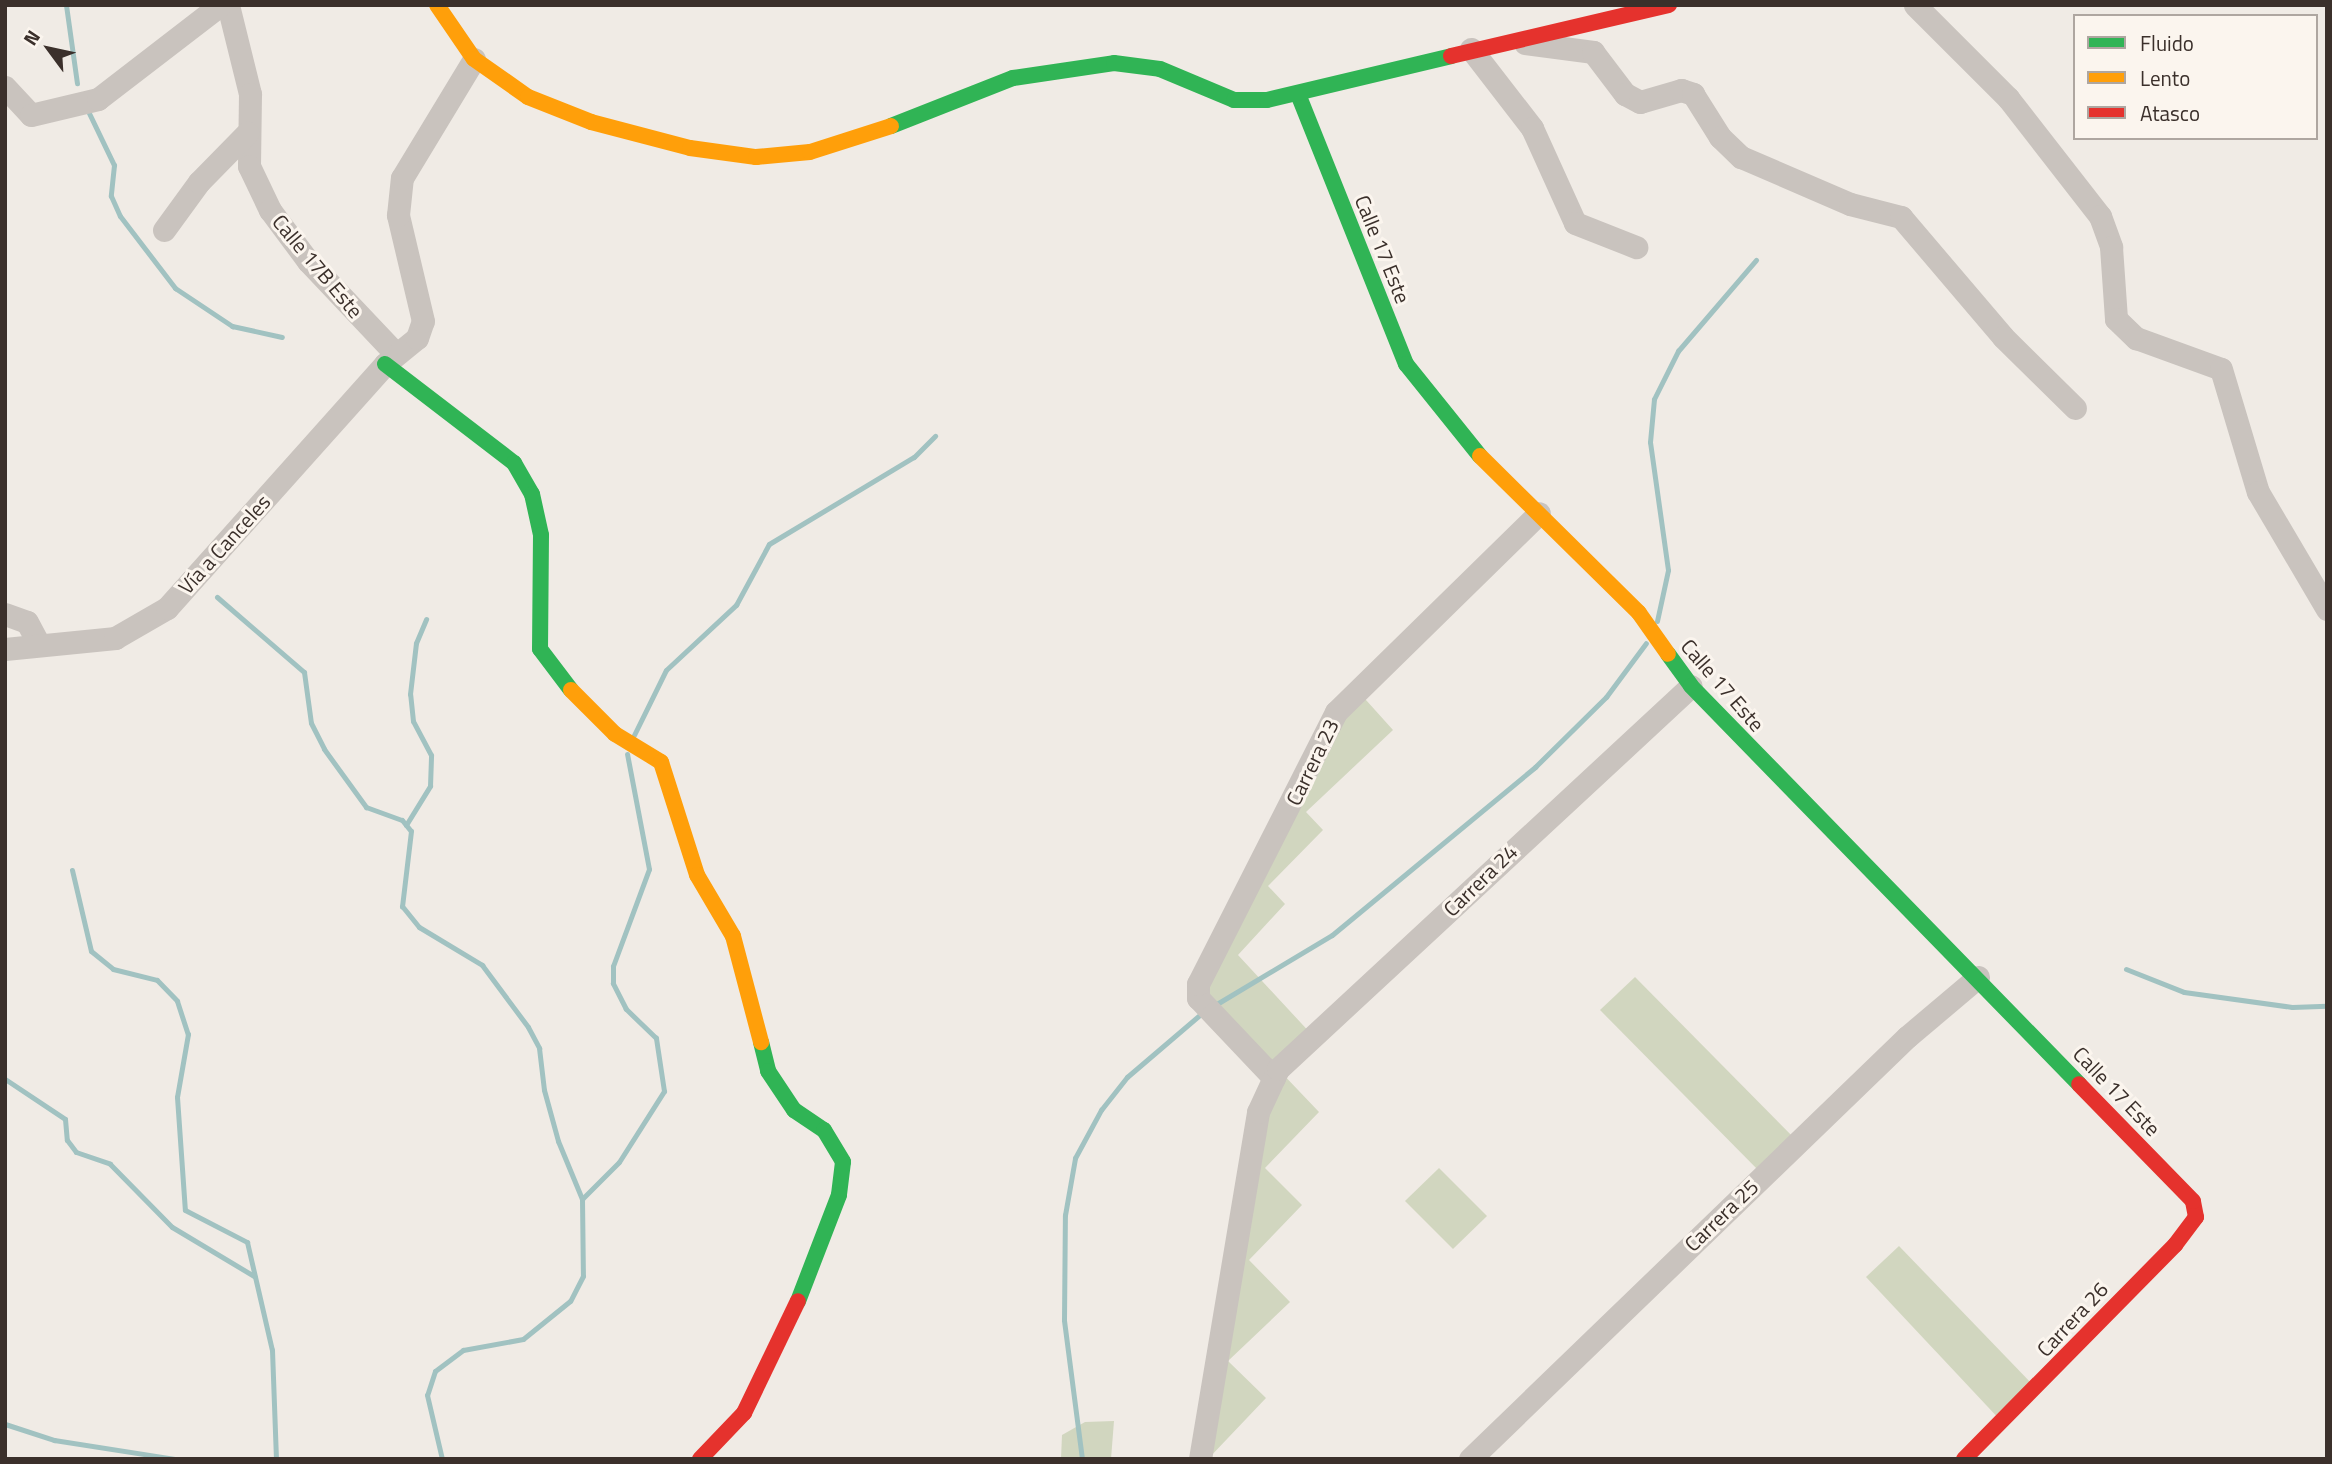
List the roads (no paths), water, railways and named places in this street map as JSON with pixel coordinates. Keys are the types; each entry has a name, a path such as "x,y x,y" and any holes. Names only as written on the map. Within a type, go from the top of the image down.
{"street":[{"path":"5,87 31,115 98,99 220,5"},
{"name":"Calle 17B Este","path":"228,5 250,94 248,166 270,210 308,261 390,359"},
{"path":"436,5 474,59 555,110 690,148 756,157 810,152 867,136 1013,78 1114,63 1160,69 1234,100 1298,94 1511,39 1669,5"},
{"path":"1915,5 2008,98 2100,216 2111,247 2116,319 2136,338 2221,369 2258,492 2327,609"},
{"path":"1511,39 1593,52 1625,94 1640,102 1681,90 1693,94 1720,137 1741,157 1850,204 1901,217 2003,337 2075,408"},
{"path":"1471,49 1532,128 1575,223 1636,247"},
{"name":"Vía a Canceles","path":"5,649 116,638 167,608 390,359 417,338 423,321 400,229 402,178 474,59"},
{"name":"Calle 17 Este","path":"1298,94 1406,363 1476,452 1639,613 1691,686 1978,977 2193,1201"},
{"path":"164,230 199,182 247,133"},
{"path":"390,359 514,463 532,494 541,535 540,649 552,673 615,734 661,762 697,875 733,936 768,1071 794,1110 824,1130 843,1162 839,1195 783,1339 744,1413 700,1459"},
{"name":"Carrera 23","path":"1274,1078 1198,998 1198,990 1336,712 1539,513"},
{"path":"5,614 27,622 39,645"},
{"name":"Carrera 24","path":"1274,1078 1474,883 1691,686"},
{"name":"Carrera 25","path":"1470,1459 1906,1037 1978,977"},
{"path":"1200,1459 1258,1112 1274,1078"},
{"name":"Carrera 26","path":"1964,1459 2175,1245 2196,1217 2193,1201"}],"waterway":[{"path":"66,5 77,83"},
{"path":"88,111 114,165 111,196 120,216 175,288 232,326 282,337"},
{"path":"1657,621 1668,570 1650,442 1654,399 1678,351 1756,260"},
{"path":"634,735 666,670 736,605 769,544 914,457 935,436"},
{"path":"217,597 304,672 311,723 324,749 366,807 402,820 411,831 402,906 419,927 482,965 528,1027 539,1048 544,1090 558,1141 582,1199 583,1276 570,1301 523,1339 463,1350 435,1371 427,1395 442,1459"},
{"path":"406,825 430,786 431,755 413,721 410,694 416,643 426,619"},
{"path":"1215,1005 1332,935 1535,767 1606,697 1646,643"},
{"path":"582,1199 619,1162 664,1091 656,1038 626,1009 613,983 613,966 649,869 627,754"},
{"path":"72,870 91,951 113,969 157,980 177,1001 188,1034 177,1097 185,1210 247,1242 272,1350 276,1459"},
{"path":"2126,969 2184,992 2292,1007 2327,1006"},
{"path":"1082,1459 1064,1320 1065,1215 1075,1158 1101,1110 1127,1077 1203,1012"},
{"path":"5,1079 65,1119 67,1140 76,1152 110,1164 172,1227 254,1276"},
{"path":"5,1424 54,1440 175,1459"}]}
